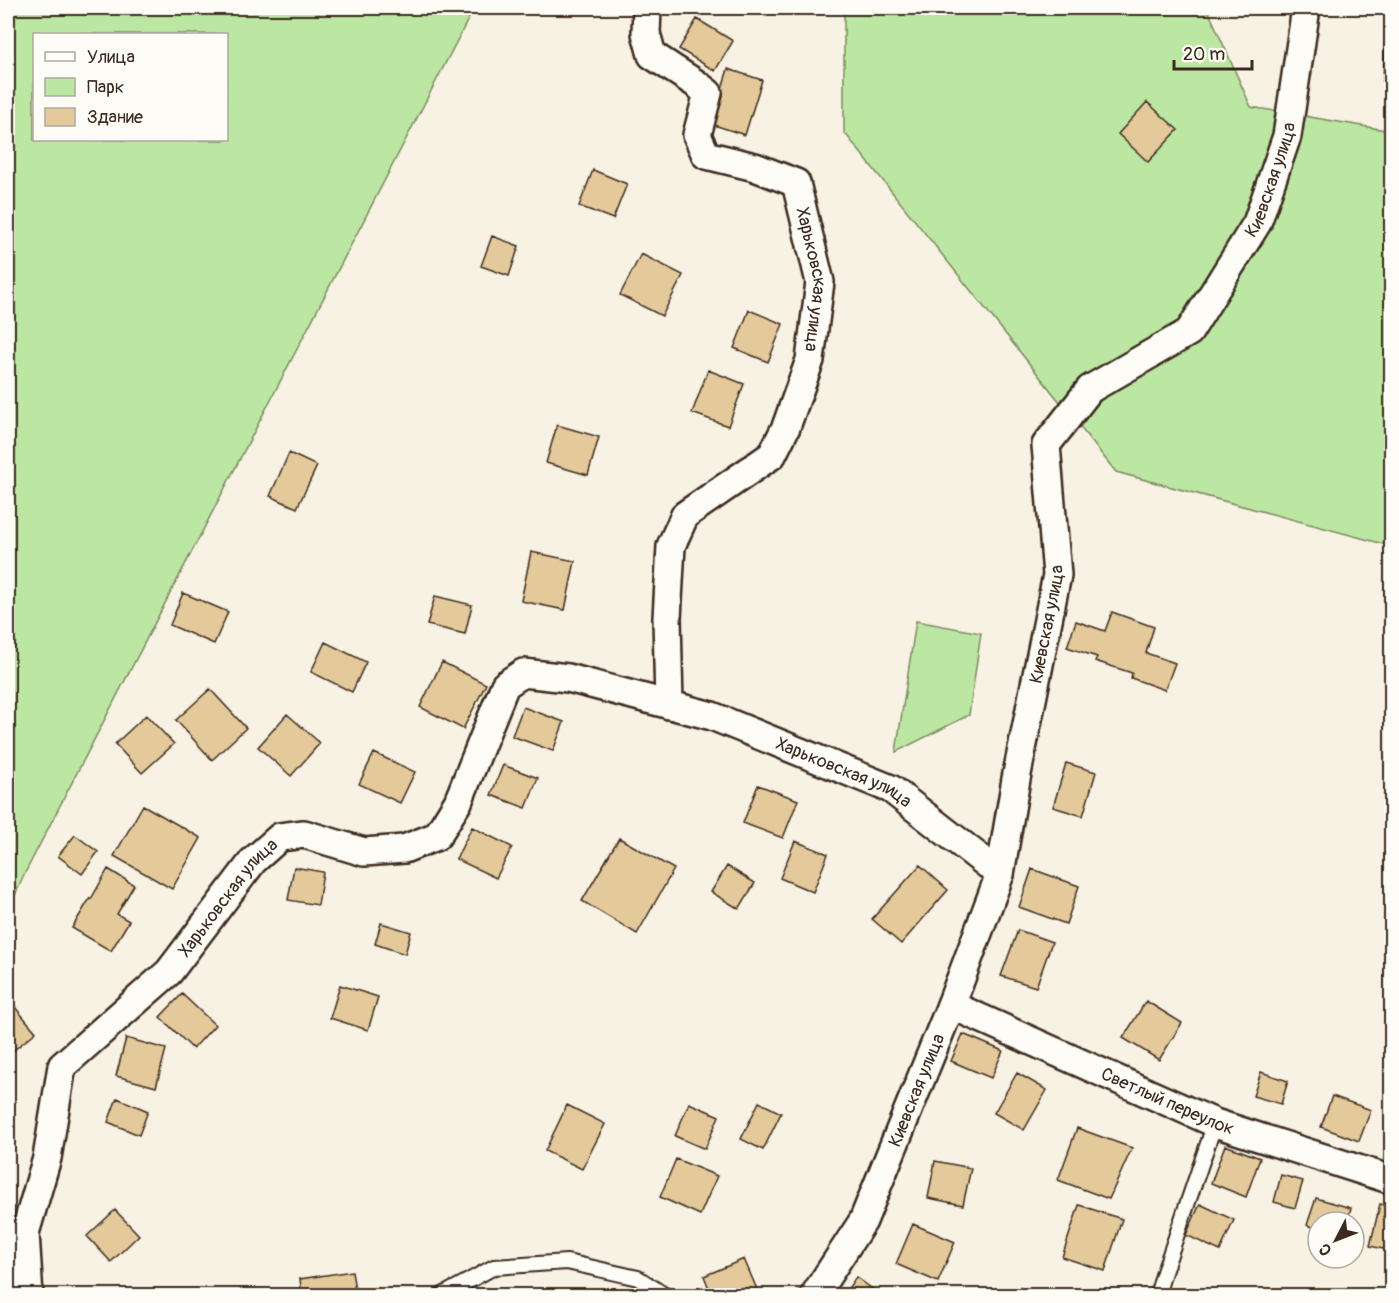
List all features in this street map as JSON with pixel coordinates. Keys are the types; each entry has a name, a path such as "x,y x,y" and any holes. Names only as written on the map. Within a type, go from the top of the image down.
{"street":[{"name":"Харьковская улица","path":"647,8 646,33 652,55 708,93 697,135 706,155 755,166 796,183 820,282 810,360 786,427 772,455 685,515 671,546 667,618 669,705"},
{"name":"Киевская улица","path":"814,1296 863,1221 951,1005 1000,874 1016,779 1057,575 1046,445 1090,389 1189,332 1257,223 1287,136 1306,8"},
{"name":"Харьковская улица","path":"30,1296 25,1233 47,1158 62,1066 169,972 253,861 280,837 304,834 364,852 404,849 437,836 459,802 505,685 523,673 568,678 712,717 891,789 1000,874"},
{"name":"Светлый переулок","path":"951,1005 1215,1123 1392,1180"}],"lane":[{"path":"1157,1296 1215,1123"},
{"path":"441,1296 494,1268 567,1262 638,1278 666,1296"}],"green space":[{"path":"8,8 474,8 25,873 8,911"},
{"path":"844,8 1207,8 1251,107 1391,131 1391,546 1116,472 844,132"},
{"path":"916,621 981,633 969,715 896,752"}],"building":[{"path":"697,19 733,41 715,71 679,49"},
{"path":"1385,41 1392,42 1392,84 1383,83"},
{"path":"728,69 762,80 745,135 711,124"},
{"path":"1147,102 1178,130 1148,162 1118,134"},
{"path":"593,170 627,184 613,219 579,206"},
{"path":"492,236 519,246 509,276 481,266"},
{"path":"641,254 683,275 662,316 620,295"},
{"path":"749,310 783,324 768,362 734,348"},
{"path":"708,370 744,384 728,426 692,413"},
{"path":"557,425 599,437 588,475 546,463"},
{"path":"289,453 317,466 297,508 270,496"},
{"path":"531,552 575,561 565,610 521,601"},
{"path":"183,593 228,612 214,644 170,625"},
{"path":"435,596 472,605 465,634 427,625"},
{"path":"1112,612 1154,627 1146,653 1175,663 1165,690 1131,678 1132,673 1095,661 1097,657 1067,647 1076,621 1105,631"},
{"path":"325,642 366,662 352,692 311,672"},
{"path":"442,662 486,684 463,729 420,707"},
{"path":"210,689 246,728 212,760 176,720"},
{"path":"523,707 564,722 553,751 512,736"},
{"path":"287,714 320,743 291,776 258,747"},
{"path":"146,715 174,744 142,773 115,744"},
{"path":"374,753 415,772 400,803 359,784"},
{"path":"1066,763 1096,772 1083,816 1053,807"},
{"path":"503,765 538,778 526,808 491,795"},
{"path":"758,785 798,800 783,838 743,823"},
{"path":"143,805 201,838 172,889 114,856"},
{"path":"472,827 512,847 496,878 456,859"},
{"path":"75,835 98,852 82,874 58,856"},
{"path":"619,838 674,869 637,934 582,901"},
{"path":"795,841 828,854 813,892 780,878"},
{"path":"920,865 948,890 901,944 872,919"},
{"path":"727,866 755,883 739,909 711,892"},
{"path":"294,867 323,872 318,905 288,900"},
{"path":"108,869 134,885 117,914 129,921 111,951 72,928"},
{"path":"1032,869 1079,886 1066,924 1019,907"},
{"path":"381,923 411,932 405,954 375,944"},
{"path":"1018,930 1052,942 1036,987 1001,976"},
{"path":"340,985 378,997 368,1030 330,1018"},
{"path":"182,994 215,1025 193,1049 160,1017"},
{"path":"1146,1001 1182,1023 1159,1060 1123,1038"},
{"path":"14,1006 36,1032 8,1055 8,1011"},
{"path":"963,1034 1003,1051 991,1078 951,1061"},
{"path":"126,1038 166,1049 156,1087 116,1076"},
{"path":"1261,1072 1288,1081 1281,1104 1253,1096"},
{"path":"1017,1073 1047,1090 1024,1130 994,1113"},
{"path":"1332,1096 1371,1110 1359,1141 1321,1127"},
{"path":"117,1098 148,1111 139,1135 108,1122"},
{"path":"759,1102 781,1113 763,1150 741,1139"},
{"path":"689,1103 719,1116 705,1149 675,1136"},
{"path":"567,1105 605,1124 582,1169 545,1151"},
{"path":"1077,1128 1132,1148 1109,1199 1058,1180"},
{"path":"1225,1145 1260,1158 1246,1197 1211,1183"},
{"path":"676,1159 717,1176 700,1215 660,1197"},
{"path":"935,1161 971,1168 963,1205 928,1198"},
{"path":"1281,1175 1303,1181 1295,1208 1274,1202"},
{"path":"1316,1198 1351,1208 1350,1210 1312,1210"},
{"path":"1200,1204 1234,1220 1220,1251 1186,1235"},
{"path":"1380,1204 1392,1207 1392,1251 1370,1246"},
{"path":"1079,1205 1122,1219 1105,1271 1062,1257"},
{"path":"115,1210 139,1235 111,1262 87,1236"},
{"path":"913,1224 955,1242 938,1282 896,1264"},
{"path":"744,1259 759,1294 712,1296 704,1276"},
{"path":"352,1271 356,1296 302,1296 300,1279"},
{"path":"856,1277 882,1296 843,1296"},
{"path":"1020,1288 1044,1296 1017,1296"}]}
